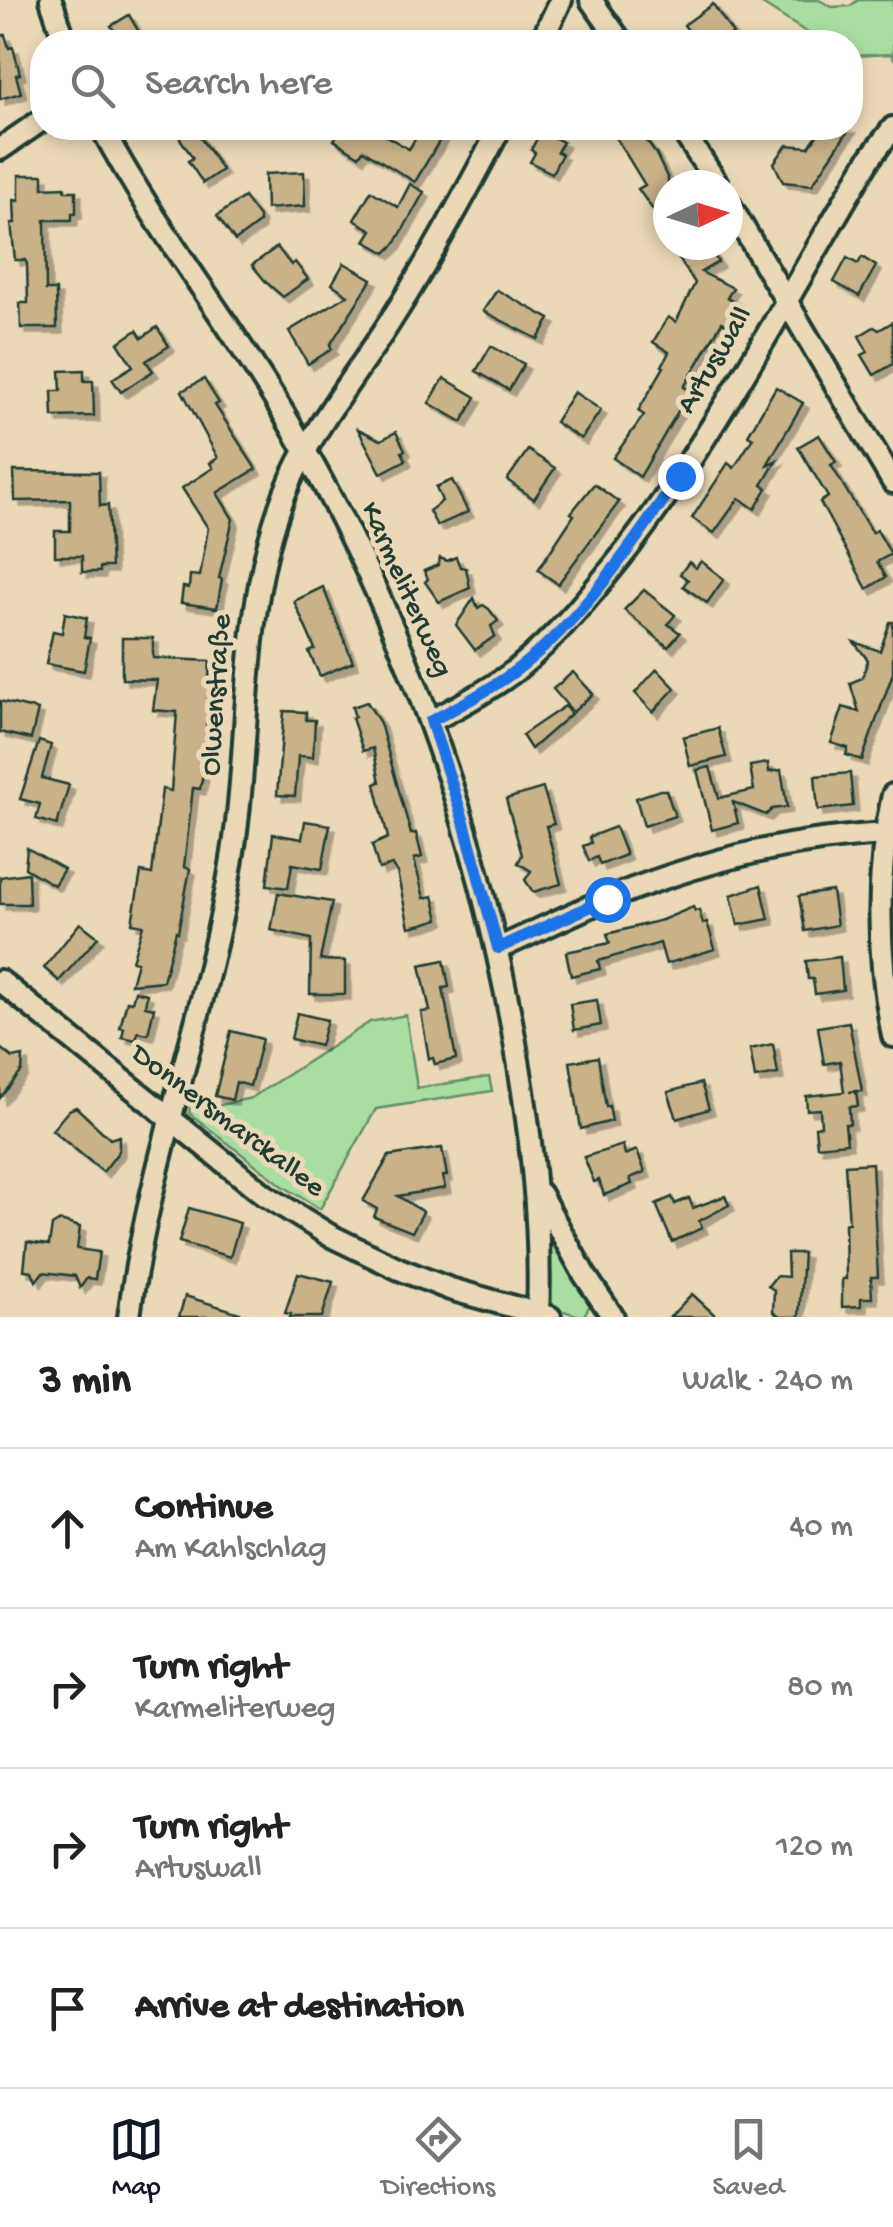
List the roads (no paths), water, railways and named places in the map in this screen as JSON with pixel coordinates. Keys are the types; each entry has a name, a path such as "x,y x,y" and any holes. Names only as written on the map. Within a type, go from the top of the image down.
{"street":[{"path":"50,0 61,30"},
{"path":"547,30 561,0"},
{"path":"590,0 612,30"},
{"name":"Artuswall","path":"431,721 512,673 576,613 653,515 721,415 870,158 893,128"},
{"path":"0,150 30,129"},
{"name":"Karmeliterweg","path":"109,140 222,314 305,452 366,570 431,721 464,822 498,948 537,1188 542,1316"},
{"name":"Olwenstraße","path":"129,1317 141,1241 208,976 232,860 240,805 248,662 266,546 305,452 407,296 493,140"},
{"path":"690,140 709,170"},
{"path":"743,227 893,482"},
{"path":"893,795 879,920 893,1036"},
{"path":"498,948 607,899 708,864 816,842 889,835"},
{"name":"Donnersmarckallee","path":"0,981 265,1195 354,1249 450,1289 542,1316"},
{"name":"Karmeliterweg","path":"537,1188 560,1234 612,1317"}]}
